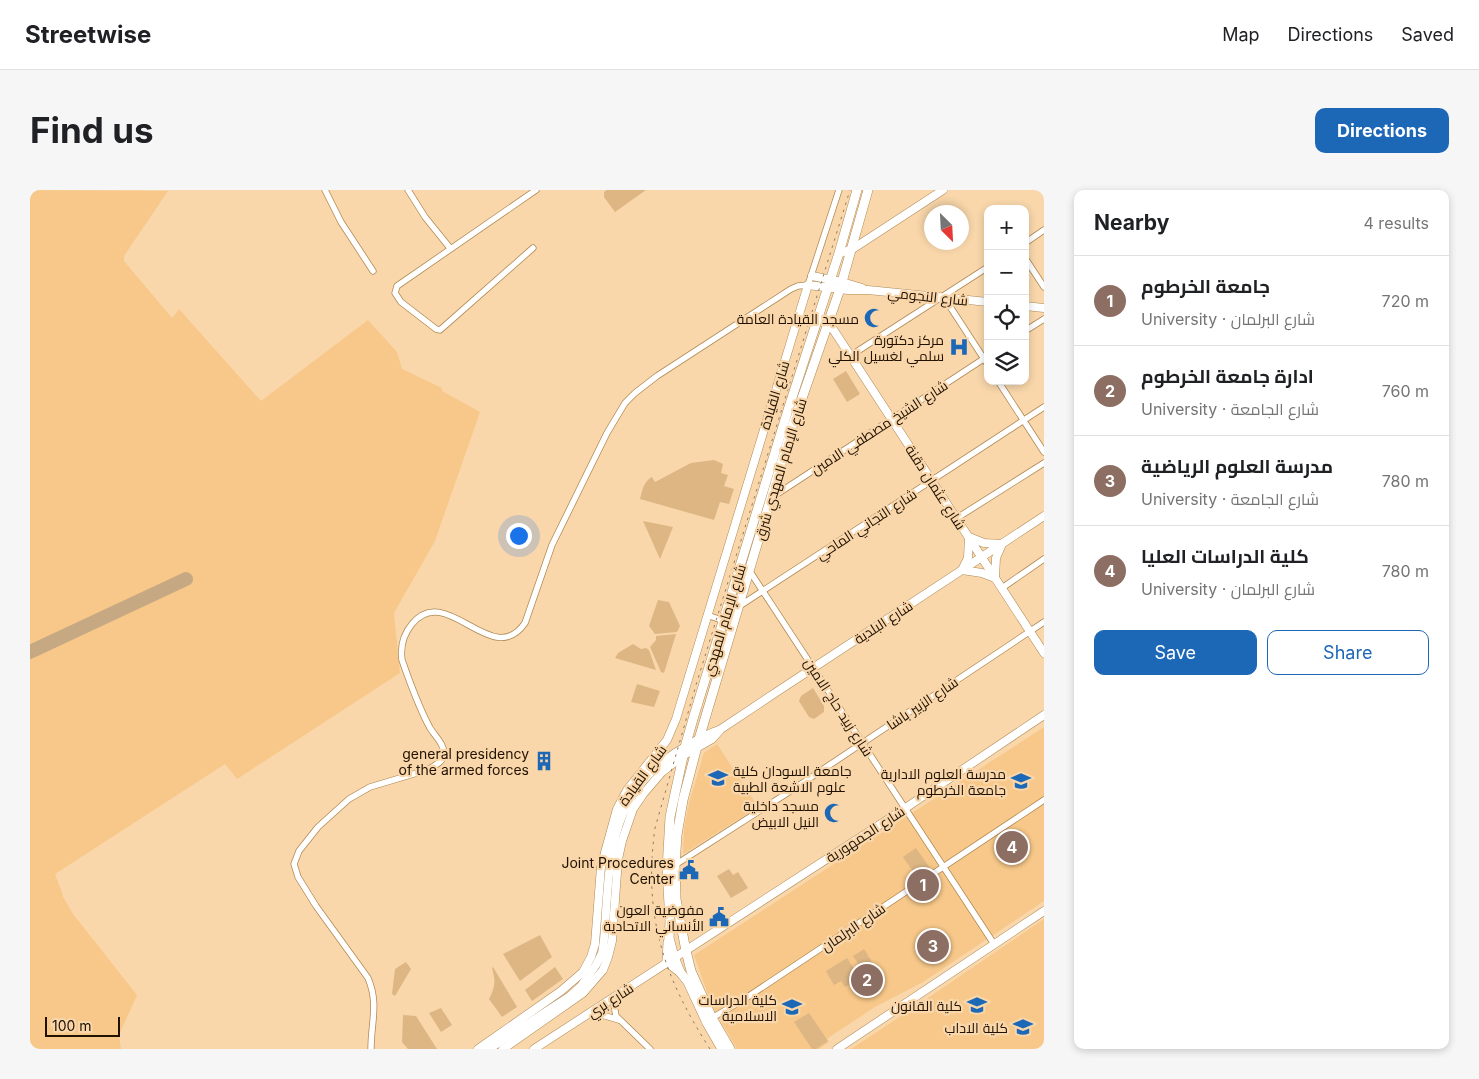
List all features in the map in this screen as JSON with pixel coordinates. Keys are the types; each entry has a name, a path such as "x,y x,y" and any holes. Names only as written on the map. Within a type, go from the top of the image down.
{"main road":[{"name":"شارع الإمام المهدي","path":"722,1049 707,1023 688,982 671,960 667,868 674,797 683,751 729,622 788,410 839,253 857,190"},
{"name":"شارع الإمام المهدي شرق","path":"696,749 729,622 738,607 750,570 792,427 841,286 868,190"},
{"path":"696,749 683,800 677,836 675,865 677,906 691,971 712,1018 730,1049"}],"street":[{"path":"325,190 341,222 373,271"},
{"path":"408,190 425,217 450,248"},
{"path":"533,248 440,330 436,329 401,302 394,290 396,286 536,190"},
{"path":"808,285 839,190"},
{"path":"839,253 852,250 943,190"},
{"path":"1029,239 1044,230"},
{"path":"1029,264 1044,287"},
{"path":"850,356 945,298 984,270"},
{"path":"812,276 829,284"},
{"path":"371,1049 375,1001 373,989 368,978 316,906 298,877 294,864 300,851 318,827 349,799 370,787 427,770 443,758 443,747 425,719 402,660 401,650 406,633 417,619 433,611 453,617 496,638 514,635 526,623 552,545 607,433 625,403 635,392 665,370 791,289 798,286 829,284"},
{"name":"شارع النجومي","path":"829,284 868,290 984,302"},
{"name":"شارع القيادة","path":"485,1048 561,991 583,972 591,957 595,944 601,867 617,809 627,790 667,740 676,719 808,285"},
{"path":"945,298 984,354"},
{"path":"1029,306 1044,308"},
{"path":"1029,328 1044,319"},
{"name":"شارع عثمان دقنة","path":"828,323 1044,653"},
{"name":"شارع الشيخ مصطفي الامين","path":"771,498 984,358"},
{"path":"1001,385 1044,452"},
{"name":"شارع التجاني الماحي","path":"738,607 1044,406"},
{"path":"957,518 1044,463"},
{"name":"شارع البلدية","path":"721,729 1044,516"},
{"path":"969,537 984,543 1002,544 996,558 995,578 982,573 962,570 968,558 969,537"},
{"path":"1002,588 1044,559"},
{"name":"شارع زبيد حاج الامين","path":"750,570 994,944"},
{"path":"707,615 729,622"},
{"name":"شارع الزبير باشا","path":"675,865 792,790 1044,622"},
{"name":"شارع الجمهورية","path":"686,952 1044,715"},
{"path":"667,740 683,751 698,739 721,729"},
{"name":"شارع القيادة","path":"485,1048 570,996 590,976 602,953 614,839 625,808 636,789 663,760 683,751 696,749 712,739 721,729"},
{"name":"شارع القيادة","path":"503,1049 583,993 603,970 612,941 618,859 627,825 633,809 644,793 683,751"},
{"name":"شارع البرلمان","path":"712,1018 743,1000 1044,800"},
{"path":"837,1049 1044,911"},
{"name":"شارع بري","path":"534,1049 686,952"},
{"path":"620,994 614,1005 615,1014 650,1049"},
{"path":"587,1014 602,1015 619,1020"}],"shaded area":[{"path":"30,190 168,191 124,256 124,261 172,318 179,309 261,401 368,320 397,352 402,369 442,388 442,391 480,412 435,541 394,613 400,673 237,779 225,764 55,874 62,895 73,914 137,995 119,1035 121,1049 30,1049"},
{"path":"607,190 646,190 615,212 604,197 604,192"},
{"path":"846,371 860,394 847,402 833,379"},
{"path":"714,460 723,464 721,473 728,475 724,486 734,489 729,504 720,502 714,520 640,499 645,484 652,477 655,482 691,463"},
{"path":"643,521 673,527 660,559"},
{"path":"658,600 669,602 680,626 677,632 655,634 649,626"},
{"path":"676,634 664,673 661,672 650,647 656,640 656,636"},
{"path":"633,644 641,649 646,648 649,650 656,670 615,658 618,653"},
{"path":"637,684 660,691 654,707 631,702"},
{"path":"813,688 824,706 824,712 814,719 809,717 799,701 801,696"},
{"path":"1044,727 1044,901 923,982 875,1007 827,1039 829,1042 819,1049 737,1049 712,1006 694,955"},
{"name":"جامعة السودان كلية علوم الاشعة الطبية","path":"717,744 758,807 683,854 684,829 689,803 704,753"},
{"path":"916,848 930,868 917,877 903,857"},
{"path":"729,869 733,875 738,872 748,888 731,898 717,876"},
{"path":"1044,919 1044,1049 851,1049 916,1006"},
{"path":"540,935 552,957 520,981 503,954"},
{"path":"864,949 875,967 865,974 853,956"},
{"path":"847,958 860,978 845,987 841,981 834,985 826,971"},
{"path":"406,962 411,969 395,996 392,994 395,969"},
{"path":"493,967 517,1007 502,1017 489,999 494,984"},
{"path":"555,967 563,979 532,1001 525,990"},
{"path":"441,1008 452,1025 441,1032 429,1013"},
{"path":"809,1013 828,1041 816,1049 812,1049 794,1022"},
{"path":"403,1015 416,1016 437,1049 408,1049 402,1042"}],"taxiway":[{"path":"30,652 186,579"}],"railway":[{"path":"710,1049 680,996 660,944 652,889 655,828 696,685 850,190"}],"place":[{"name":"مسجد القيادة العامة","path":"874,318"},
{"name":"مركز دكتورة سلمي لغسيل الكلي","path":"959,347"},
{"name":"general presidency of the armed forces","path":"544,761"},
{"name":"جامعة السودان كلية علوم الاشعة الطبية","path":"718,778"},
{"name":"مدرسة العلوم الادارية جامعة الخرطوم","path":"1021,781"},
{"name":"مسجد داخلية النيل الابيض","path":"834,813"},
{"name":"كلية الدراسات العليا","path":"1012,847"},
{"name":"Joint Procedures Center","path":"689,870"},
{"name":"جامعة الخرطوم","path":"923,885"},
{"name":"مفوضية العون الأنساني الاتحادية","path":"719,917"},
{"name":"مدرسة العلوم الرياضية","path":"933,946"},
{"name":"ادارة جامعة الخرطوم","path":"867,980"},
{"name":"كلية القانون","path":"977,1005"},
{"name":"كلية الدراسات الاسلامية","path":"792,1007"},
{"name":"كلية الاداب","path":"1023,1027"}]}
